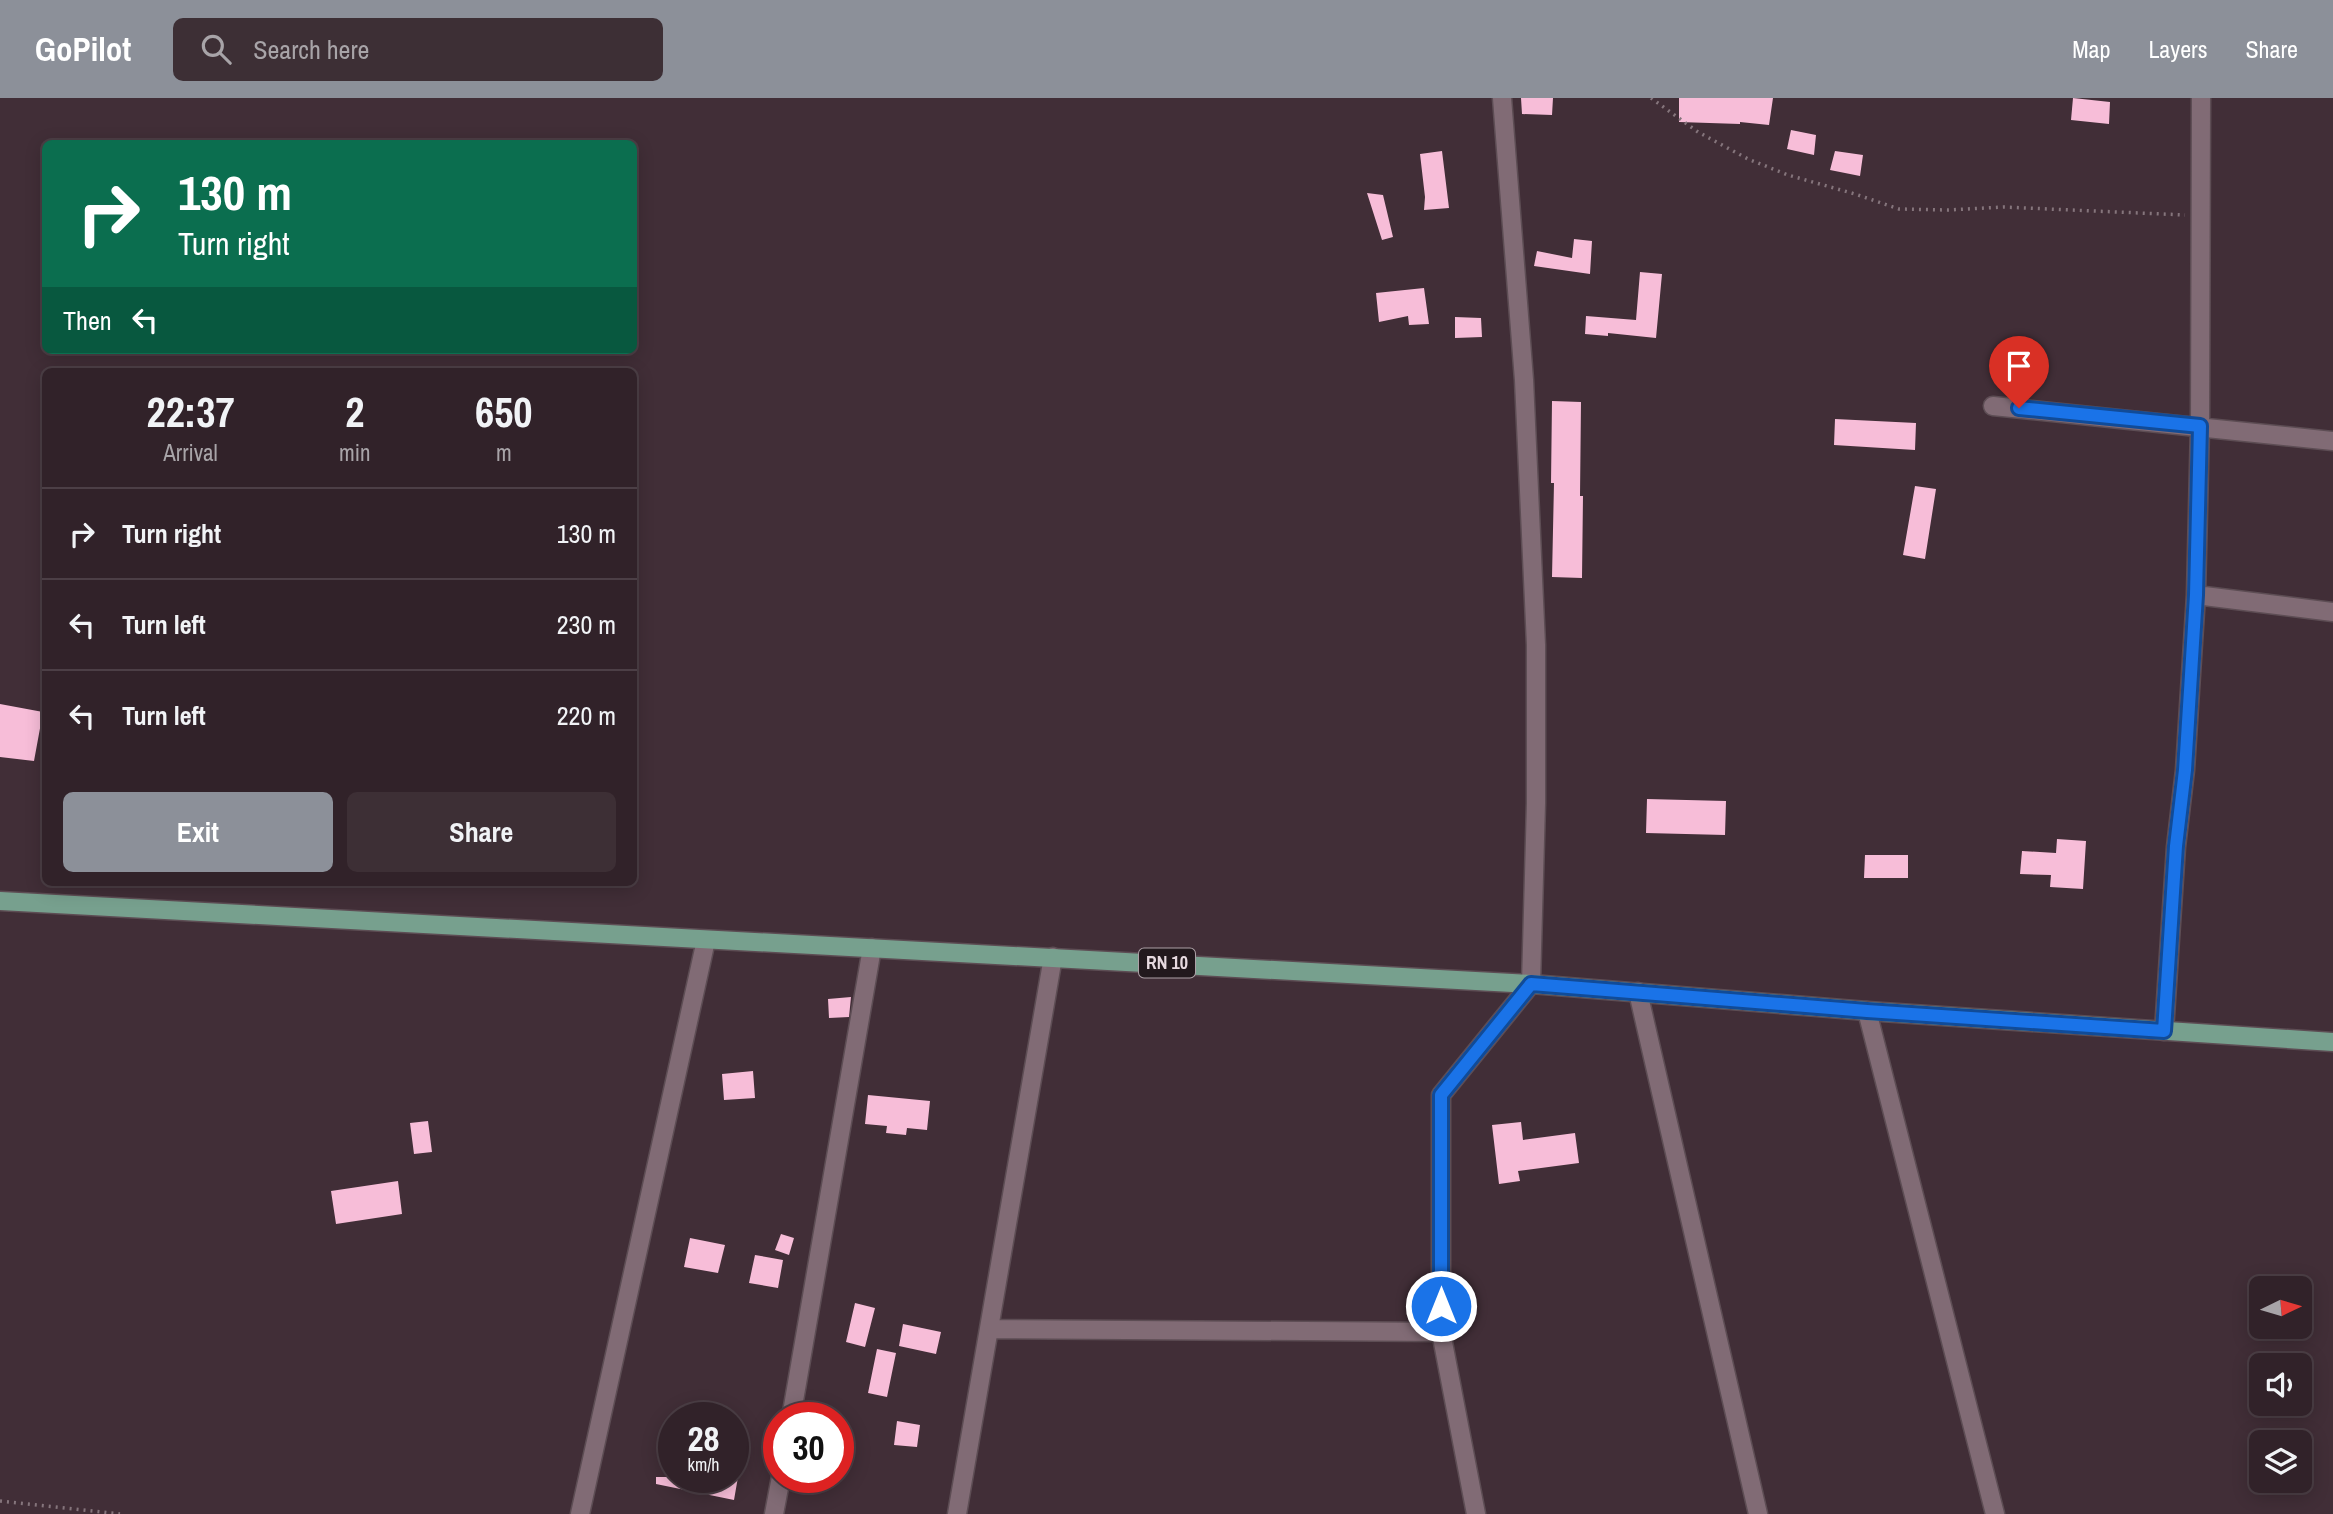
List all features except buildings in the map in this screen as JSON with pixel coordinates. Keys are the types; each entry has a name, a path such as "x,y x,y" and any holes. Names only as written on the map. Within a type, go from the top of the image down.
{"main road":[{"name":"RN 10","path":"0,901 1531,984 1867,1011 2333,1042"}],"street":[{"path":"1476,1514 1441,1332 1441,1095 1531,984 1536,803 1536,645 1524,380 1502,98"},
{"path":"2164,1031 2196,595 2200,426 2201,98"},
{"path":"1993,406 2333,441"},
{"path":"2196,595 2333,612"},
{"path":"580,1514 706,940"},
{"path":"794,1402 872,948"},
{"path":"957,1514 1052,957"},
{"path":"1637,992 1758,1514"},
{"path":"1867,1011 1995,1514"},
{"path":"989,1329 1441,1332"},
{"path":"774,1514 778,1493"}],"path":[{"path":"1651,98 1698,132 1748,159 1788,175 1899,209 2003,207 2201,216"},
{"path":"0,1501 120,1514"}],"route":[{"path":"1441,1306 1441,1095 1531,984 2164,1031 2196,595 2200,426 2019,408"}]}
